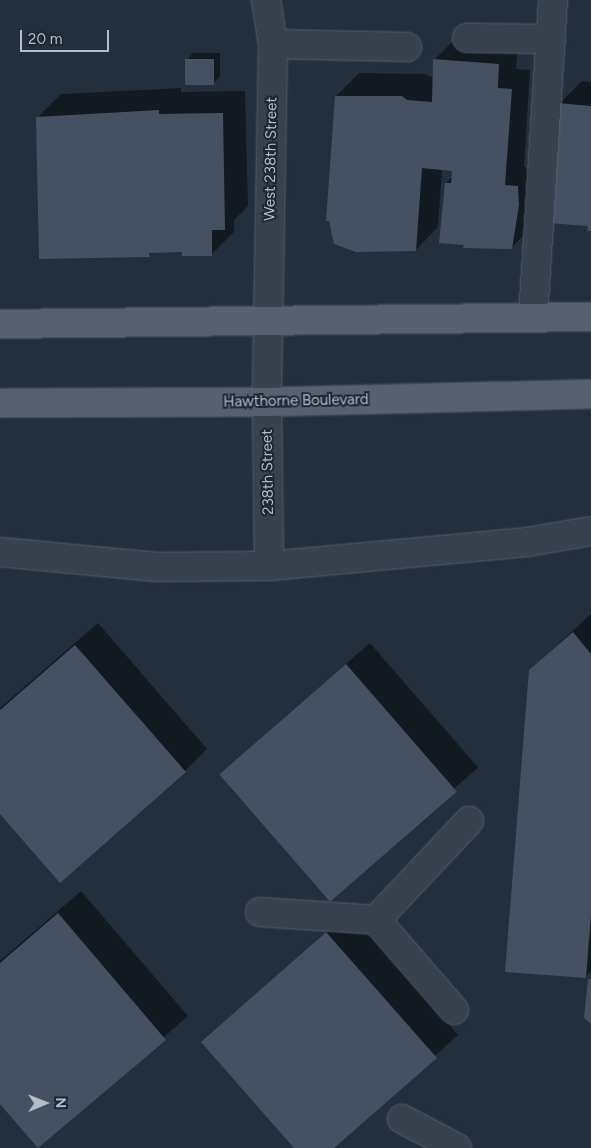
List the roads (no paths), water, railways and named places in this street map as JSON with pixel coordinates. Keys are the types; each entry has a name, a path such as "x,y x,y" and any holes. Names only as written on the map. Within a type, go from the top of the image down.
{"main road":[{"path":"0,324 269,319 591,317"},
{"name":"Hawthorne Boulevard","path":"0,403 267,402 591,394"}],"street":[{"name":"West 238th Street","path":"266,0 273,44 269,319"},
{"path":"533,318 553,0"},
{"path":"468,38 551,39"},
{"path":"273,44 407,48"},
{"name":"238th Street","path":"269,319 267,402 269,566"},
{"path":"0,552 156,567 269,566 527,542 591,531"},
{"path":"376,920 469,821"},
{"path":"260,912 376,920 454,1010"},
{"path":"402,1119 457,1148"}]}
